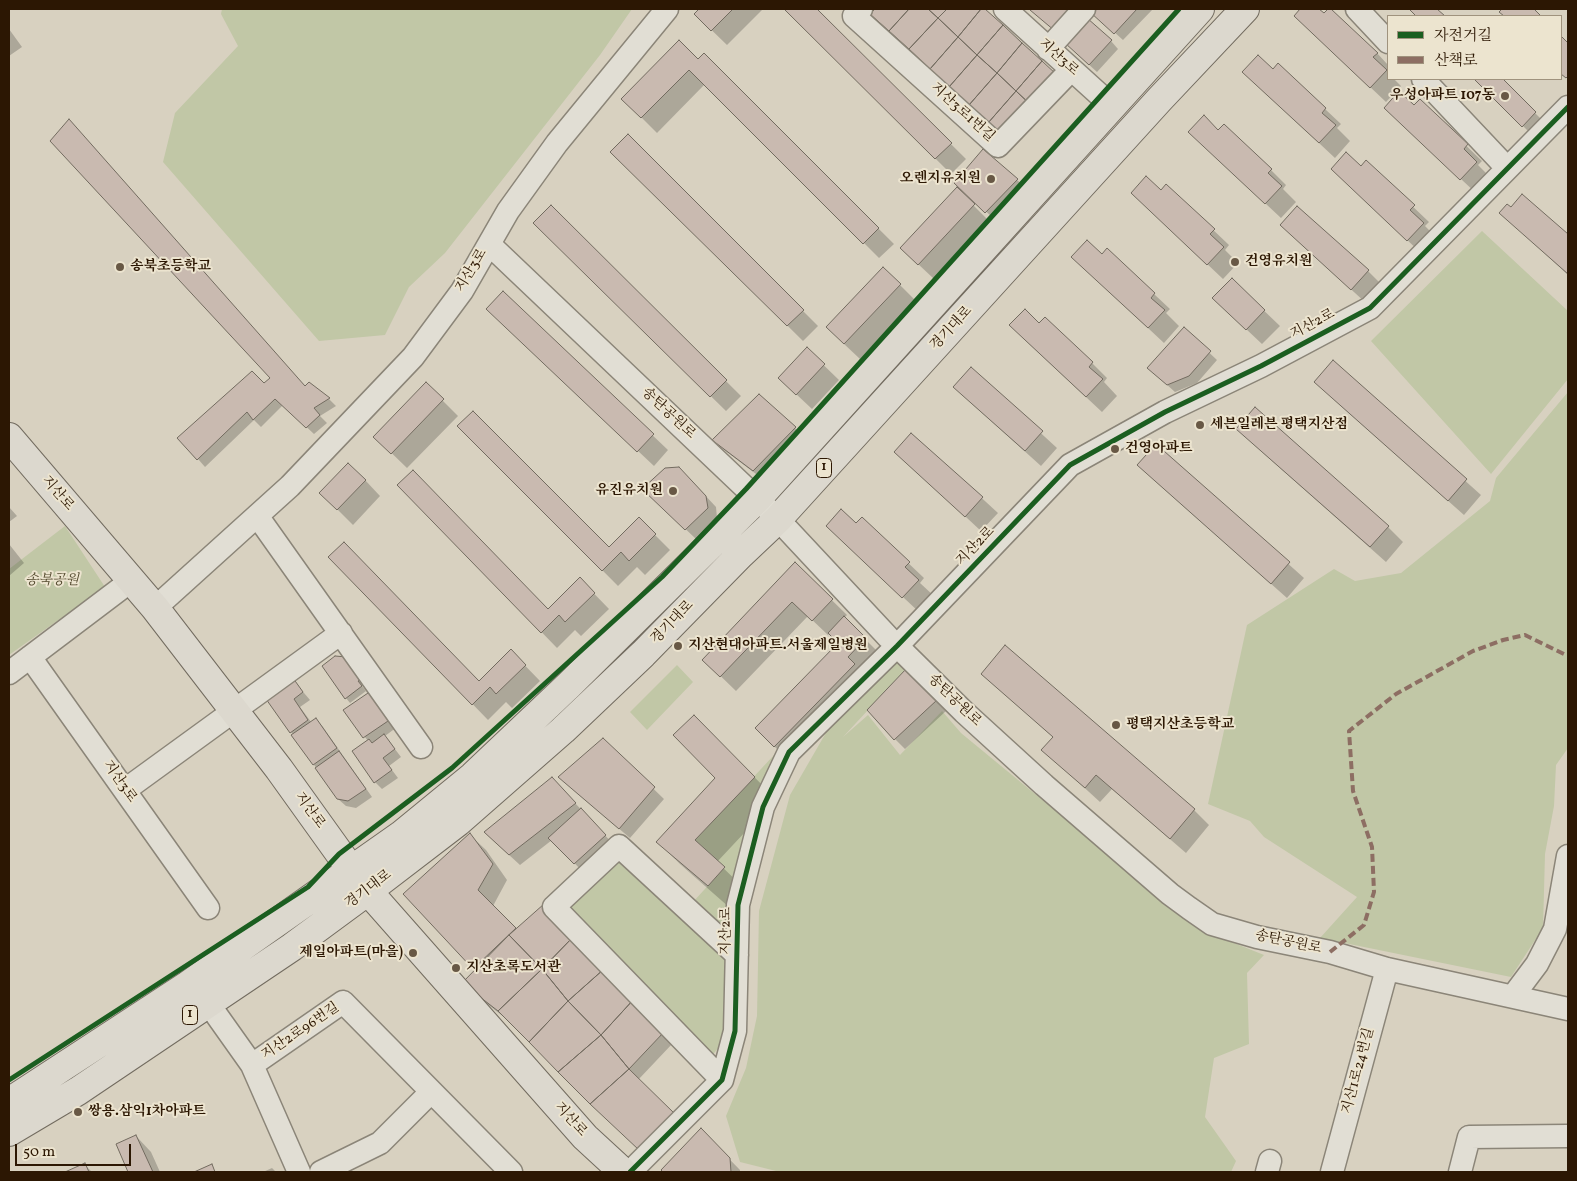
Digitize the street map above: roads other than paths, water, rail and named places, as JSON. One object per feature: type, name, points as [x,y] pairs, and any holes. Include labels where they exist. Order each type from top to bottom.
[{"type":"main road","name":"경기대로","points":[[9,1102],[188,985],[401,835],[473,776],[569,685],[757,499],[1200,9]]},
{"type":"main road","name":"경기대로","points":[[9,1132],[78,1091],[292,947],[458,822],[563,730],[643,654],[778,519],[1166,93],[1245,9]]},
{"type":"main road","name":"지산로","points":[[9,437],[156,608],[279,769],[368,891],[585,1137],[623,1172]]},
{"type":"street","name":"지산3로","points":[[156,608],[290,486],[413,357],[462,291],[508,211],[557,143],[667,9]]},
{"type":"street","name":"지산3로1번길","points":[[861,9],[854,16],[998,146],[1071,70]]},
{"type":"street","name":"지산3로","points":[[1005,9],[1112,106]]},
{"type":"street","points":[[1048,49],[1084,9]]},
{"type":"street","points":[[1357,9],[1387,41]]},
{"type":"street","points":[[1424,80],[1507,168]]},
{"type":"street","name":"지산2로","points":[[722,1080],[735,1031],[738,905],[763,807],[790,752],[897,646],[1070,465],[1165,412],[1261,366],[1370,308],[1568,107]]},
{"type":"street","name":"송탄공원로","points":[[489,244],[778,519],[897,646],[964,712],[1044,785],[1170,894],[1212,924],[1256,937],[1330,952],[1387,969],[1568,1008]]},
{"type":"street","points":[[258,517],[421,747]]},
{"type":"street","points":[[9,672],[132,580]]},
{"type":"street","points":[[125,790],[235,712],[341,633]]},
{"type":"street","name":"지산3로","points":[[30,657],[208,908]]},
{"type":"street","points":[[630,1172],[722,1080],[554,907],[619,846],[737,955]]},
{"type":"street","points":[[1513,996],[1536,964],[1555,929],[1568,856]]},
{"type":"street","name":"지산1로24번길","points":[[1332,1172],[1387,969]]},
{"type":"street","name":"지산2로96번길","points":[[300,1172],[252,1065],[343,1002],[430,1092],[498,1168]]},
{"type":"street","points":[[208,1003],[252,1065]]},
{"type":"street","points":[[321,1172],[380,1143],[430,1092]]},
{"type":"street","points":[[1460,1172],[1469,1137],[1568,1136]]},
{"type":"place","name":"우성아파트 107동","points":[[1505,96]]},
{"type":"place","name":"오렌지유치원","points":[[991,179]]},
{"type":"place","name":"건영유치원","points":[[1235,262]]},
{"type":"place","name":"송북초등학교","points":[[120,267]]},
{"type":"place","name":"세븐일레븐 평택지산점","points":[[1200,425]]},
{"type":"place","name":"건영아파트","points":[[1115,449]]},
{"type":"place","name":"유진유치원","points":[[673,491]]},
{"type":"place","name":"지산현대아파트.서울제일병원","points":[[678,646]]},
{"type":"place","name":"평택지산초등학교","points":[[1116,725]]},
{"type":"place","name":"제일아파트(마을)","points":[[413,953]]},
{"type":"place","name":"지산초록도서관","points":[[456,968]]},
{"type":"place","name":"쌍용.삼익1차아파트","points":[[78,1112]]},
{"type":"park label","name":"송북공원","points":[[52,581]]}]
